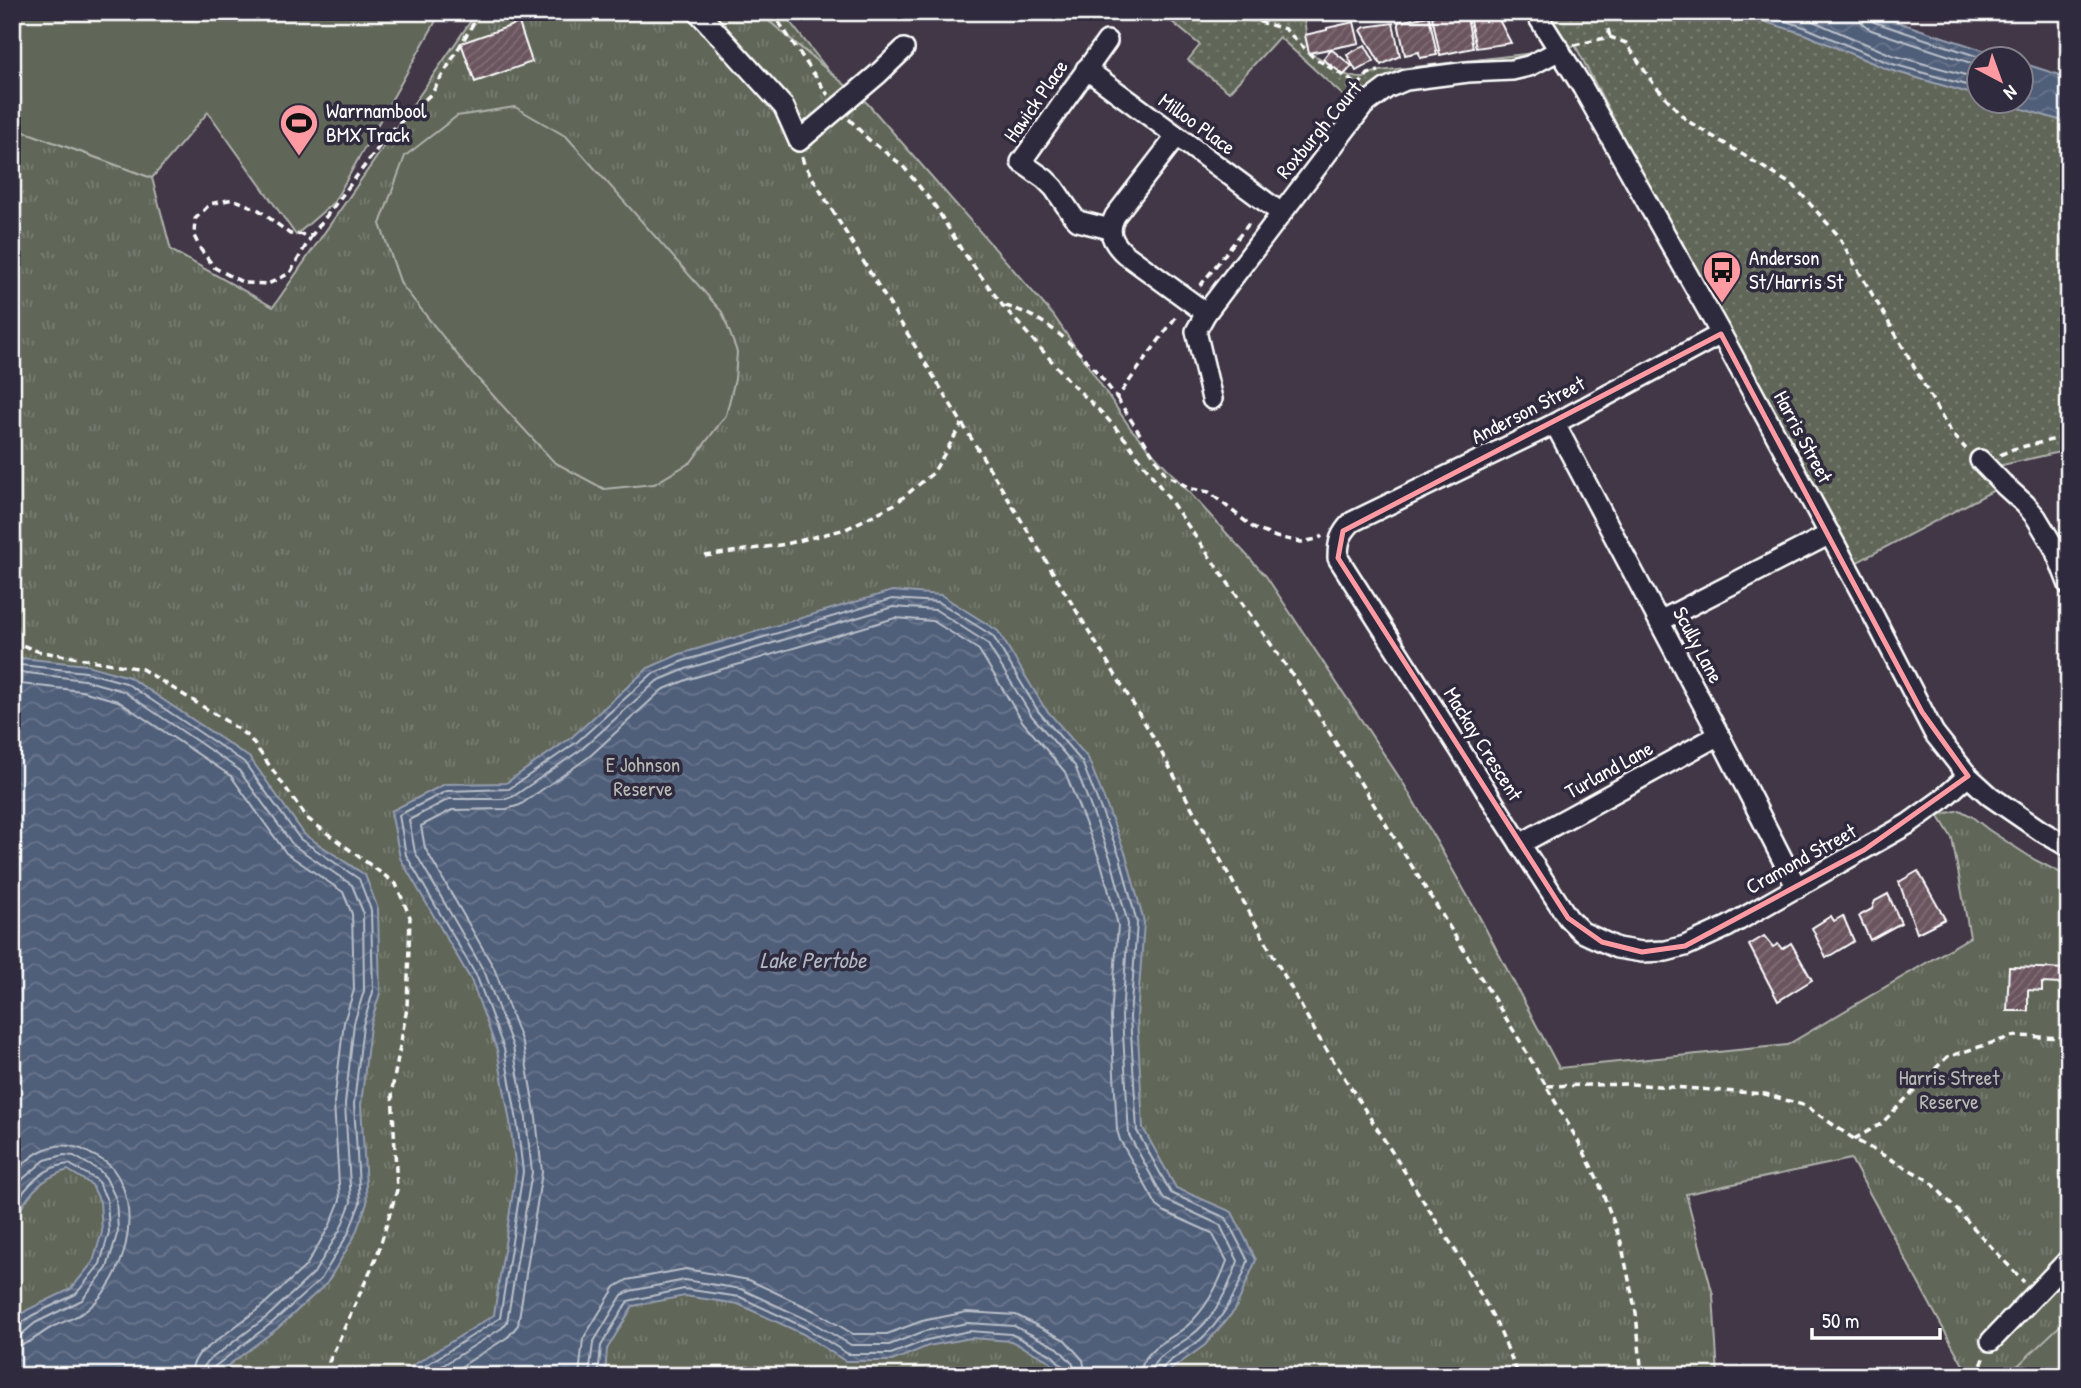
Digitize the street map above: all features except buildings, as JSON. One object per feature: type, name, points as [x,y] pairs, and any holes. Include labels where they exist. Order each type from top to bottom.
[{"type":"street","points":[[698,12],[784,107],[799,141],[904,49]]},
{"type":"street","name":"Harris Street","points":[[1535,12],[1560,50],[1721,334],[1934,733],[1968,776],[1990,796],[2069,847]]},
{"type":"street","name":"Hawick Place","points":[[1107,41],[1021,162],[1054,188],[1078,220],[1110,229]]},
{"type":"street","name":"Roxburgh Court","points":[[1206,313],[1364,105],[1387,88],[1406,80],[1468,72],[1512,70],[1529,66],[1560,50]]},
{"type":"street","name":"Milloo Place","points":[[1086,69],[1281,214]]},
{"type":"street","points":[[1176,137],[1115,216],[1110,229],[1119,248],[1206,313],[1196,331],[1212,399]]},
{"type":"street","name":"Anderson Street","points":[[1347,526],[1555,424],[1721,334]]},
{"type":"street","name":"Scully Lane","points":[[1555,424],[1797,888]]},
{"type":"street","points":[[1980,460],[2025,503],[2035,517],[2054,547],[2069,585]]},
{"type":"street","name":"Mackay Crescent","points":[[1347,526],[1338,542],[1338,558],[1568,918],[1582,932],[1617,948],[1642,952]]},
{"type":"street","points":[[1660,621],[1830,534]]},
{"type":"street","name":"Turland Lane","points":[[1520,845],[1719,734]]},
{"type":"street","name":"Cramond Street","points":[[1642,952],[1666,951],[1685,946],[1727,927],[1908,824],[1968,776]]},
{"type":"street","points":[[1991,1341],[2069,1259]]},
{"type":"path","points":[[312,235],[290,234],[259,210],[233,199],[210,204],[195,219],[194,236],[215,268],[244,283],[268,284],[290,273],[312,235],[391,131],[432,93],[480,12]]},
{"type":"path","points":[[772,12],[812,74]]},
{"type":"path","points":[[1224,12],[1285,29],[1313,57],[1358,85]]},
{"type":"path","points":[[1608,29],[1610,37]]},
{"type":"path","points":[[1560,50],[1593,39],[1610,37],[1626,43],[1653,83],[1686,120],[1794,186],[1837,234],[1951,432],[1963,447],[1980,460],[2069,436]]},
{"type":"path","points":[[877,146],[902,165],[935,206],[961,249],[1003,306],[1126,440],[1275,647],[1325,726],[1582,1148],[1598,1181],[1621,1242],[1636,1313],[1642,1376]]},
{"type":"path","points":[[804,164],[1149,730],[1317,1035],[1462,1261],[1496,1322],[1519,1376]]},
{"type":"path","points":[[1003,306],[1020,310],[1060,335],[1101,376],[1166,475],[1192,489],[1209,492],[1255,529],[1276,537],[1301,542],[1318,539],[1334,529],[1347,526]]},
{"type":"path","points":[[1116,398],[1166,331]]},
{"type":"path","points":[[705,556],[786,544],[846,528],[895,504],[933,473],[962,424]]},
{"type":"path","points":[[12,641],[37,651],[142,670],[216,715],[249,737],[308,819],[396,884],[410,917],[407,1008],[391,1090],[397,1190],[377,1256],[329,1362],[332,1376]]},
{"type":"path","points":[[1854,1139],[1881,1124],[1947,1057],[2014,1037],[2069,1038]]},
{"type":"path","points":[[1547,1087],[1630,1084],[1765,1094],[1806,1106],[1854,1139],[1930,1181],[2035,1295]]},
{"type":"highlighted area","points":[[1721,334],[1922,712],[1968,776],[1864,850],[1685,946],[1642,952],[1602,942],[1568,918],[1338,558],[1343,531]]},
{"type":"green space","points":[[12,12],[441,12],[334,202],[296,235],[208,112],[152,178],[12,127]]},
{"type":"green space","name":"E Johnson Reserve","points":[[477,12],[758,12],[868,104],[1054,316],[1131,429],[1266,576],[1405,786],[1480,918],[1559,1068],[1787,1045],[1970,937],[1952,838],[1938,815],[1960,810],[2035,860],[2069,877],[2069,1376],[1969,1376],[1851,1159],[1686,1194],[1713,1295],[1718,1376],[12,1376],[12,127],[152,178],[171,250],[273,307]]},
{"type":"green space","points":[[758,12],[782,12],[828,70]]},
{"type":"green space","points":[[1160,12],[1303,12],[1309,53],[1348,75],[1364,78],[1380,71],[1559,50],[1535,12],[1733,12],[1802,33],[1887,69],[1966,92],[1966,116],[2036,116],[2036,113],[2069,123],[2069,450],[1998,466],[2004,485],[1848,567],[1575,45],[1529,66],[1376,95],[1358,85],[1349,101],[1279,37],[1229,92],[1188,60],[1200,45]]},
{"type":"green space","points":[[515,107],[567,137],[722,312],[737,352],[735,379],[726,415],[691,462],[654,484],[604,489],[554,462],[468,368],[401,284],[380,224],[405,156],[457,116]]},
{"type":"green space","points":[[2069,1317],[2069,1376],[2007,1376]]},
{"type":"water","points":[[1733,12],[1867,12],[1970,46],[1966,46],[1966,92],[1887,69],[1802,33]]},
{"type":"water","points":[[2036,67],[2069,78],[2069,123],[2036,113]]},
{"type":"water","name":"Lake Pertobe","points":[[892,591],[941,595],[998,631],[1044,707],[1088,758],[1126,855],[1144,922],[1137,1017],[1143,1128],[1176,1188],[1232,1212],[1256,1260],[1235,1310],[1205,1345],[1162,1376],[1062,1376],[1048,1360],[1011,1341],[971,1338],[928,1346],[892,1361],[845,1361],[803,1334],[738,1304],[685,1296],[633,1306],[607,1349],[605,1376],[396,1376],[494,1315],[516,1172],[497,1050],[471,980],[400,858],[391,811],[445,784],[506,783],[572,737],[648,668],[680,654]]},
{"type":"water","points":[[12,654],[21,658],[87,665],[129,677],[250,758],[305,835],[365,875],[378,909],[380,993],[370,1026],[361,1105],[367,1203],[354,1237],[327,1283],[278,1328],[214,1376],[12,1376],[12,1322],[27,1310],[71,1289],[93,1262],[102,1232],[100,1202],[92,1185],[68,1170],[48,1178],[41,1184],[22,1207],[12,1225]]},
{"type":"place","name":"Warrnambool BMX Track","points":[[299,157]]},
{"type":"place","name":"Anderson St/Harris St","points":[[1722,304]]},
{"type":"park label","name":"Harris Street Reserve","points":[[1949,1090]]}]
